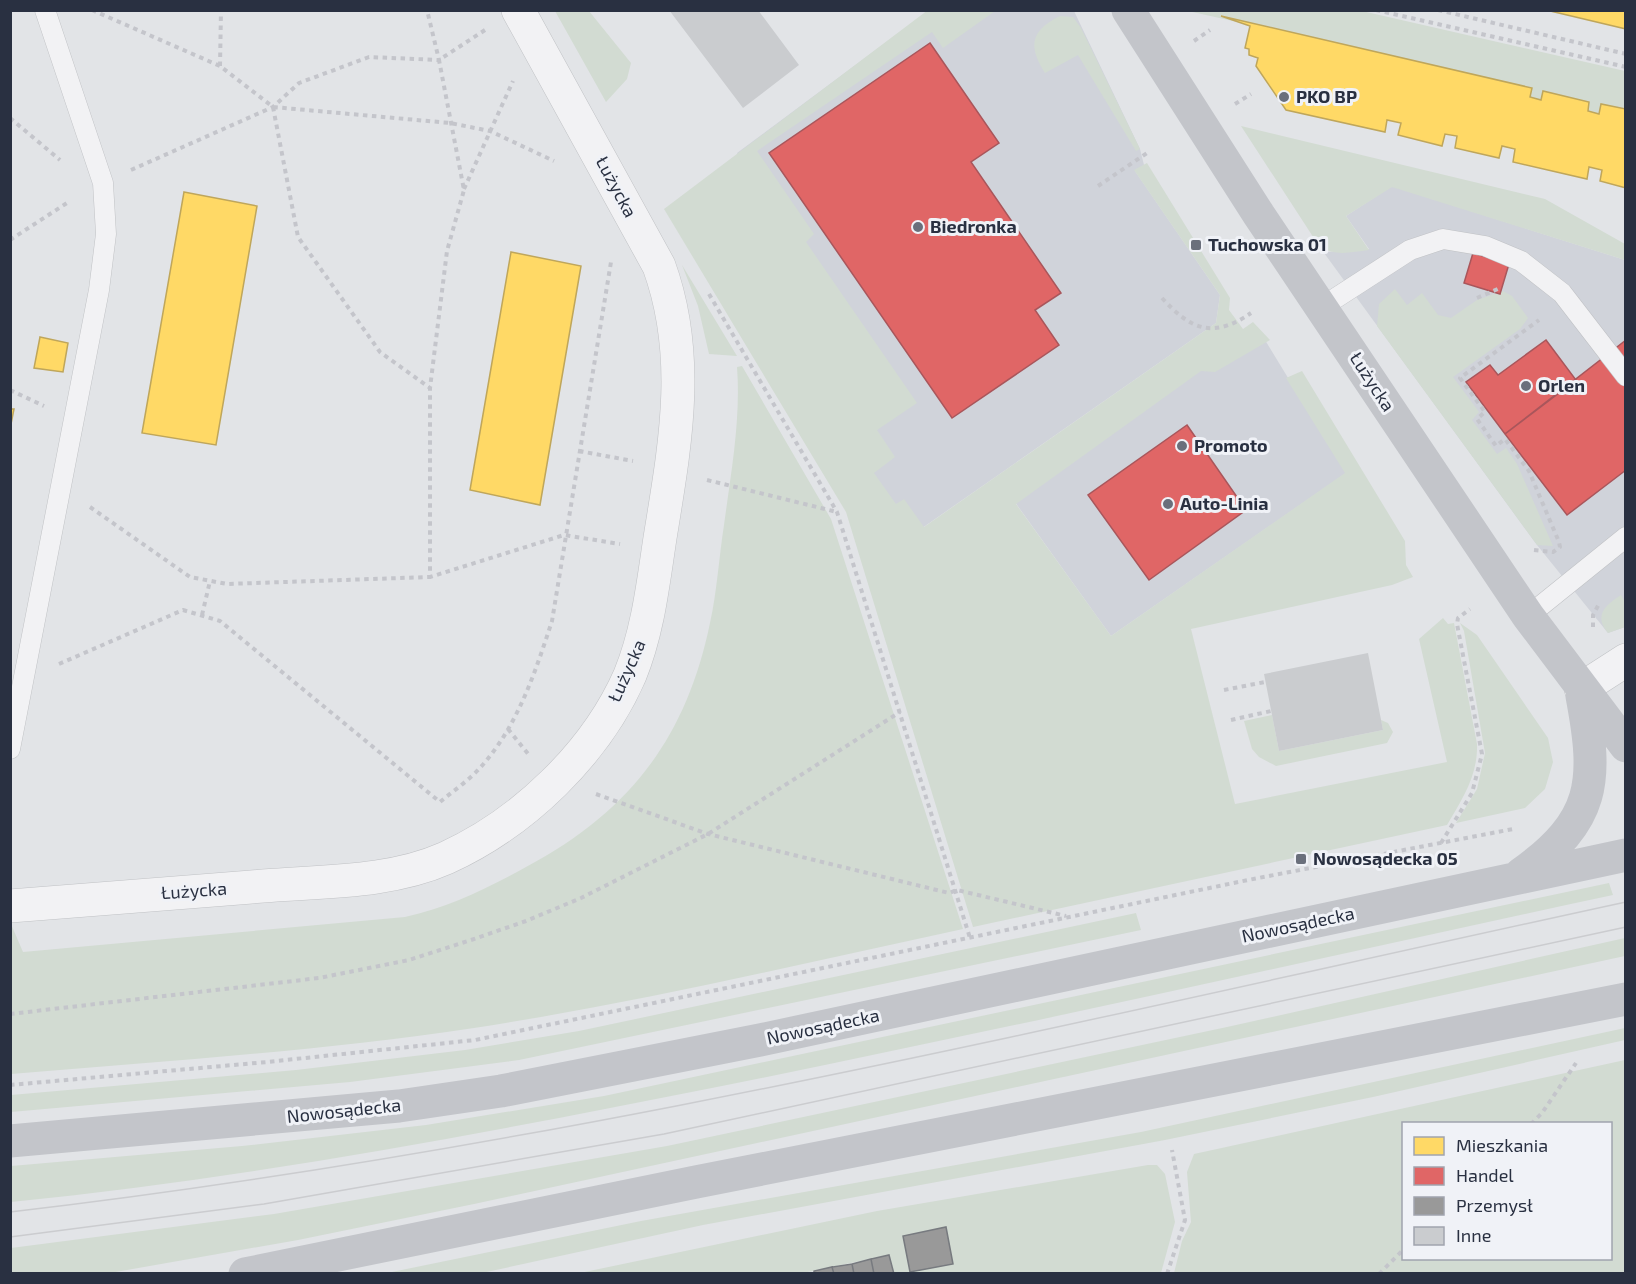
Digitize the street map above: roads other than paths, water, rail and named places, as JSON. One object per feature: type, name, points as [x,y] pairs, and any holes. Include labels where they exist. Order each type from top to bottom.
[{"type":"main road","name":"Łużycka","points":[[1128,10],[1259,216],[1528,616],[1626,746]]},
{"type":"main road","points":[[1515,879],[1546,856],[1568,833],[1580,814],[1586,798],[1592,772],[1591,743],[1581,689]]},
{"type":"main road","name":"Nowosądecka","points":[[10,1141],[375,1108],[501,1091],[783,1035],[1626,855]]},
{"type":"main road","points":[[245,1274],[696,1182],[1626,999]]},
{"type":"street","name":"Łużycka","points":[[10,906],[377,877],[444,858],[496,830],[550,785],[602,725],[629,675],[647,625],[671,469],[680,381],[678,340],[671,299],[659,266],[506,17]]},
{"type":"street","points":[[1581,689],[1626,660]]},
{"type":"lane","points":[[10,749],[99,290],[106,234],[103,183],[45,10]]},
{"type":"lane","points":[[1322,307],[1410,249],[1443,239],[1485,246],[1521,261],[1562,293],[1626,376]]},
{"type":"lane","points":[[1528,616],[1626,537]]},
{"type":"tram line","points":[[10,1212],[214,1185],[417,1153],[619,1117],[1023,1034],[1626,902]]},
{"type":"tram line","points":[[10,1237],[264,1204],[664,1134],[1626,927]]},
{"type":"place","name":"PKO BP","points":[[1284,97]]},
{"type":"place","name":"Biedronka","points":[[918,227]]},
{"type":"place","name":"Tuchowska 01","points":[[1196,245]]},
{"type":"place","name":"Orlen","points":[[1526,386]]},
{"type":"place","name":"Promoto","points":[[1182,446]]},
{"type":"place","name":"Auto-Linia","points":[[1168,504]]},
{"type":"place","name":"Nowosądecka 05","points":[[1301,859]]}]
